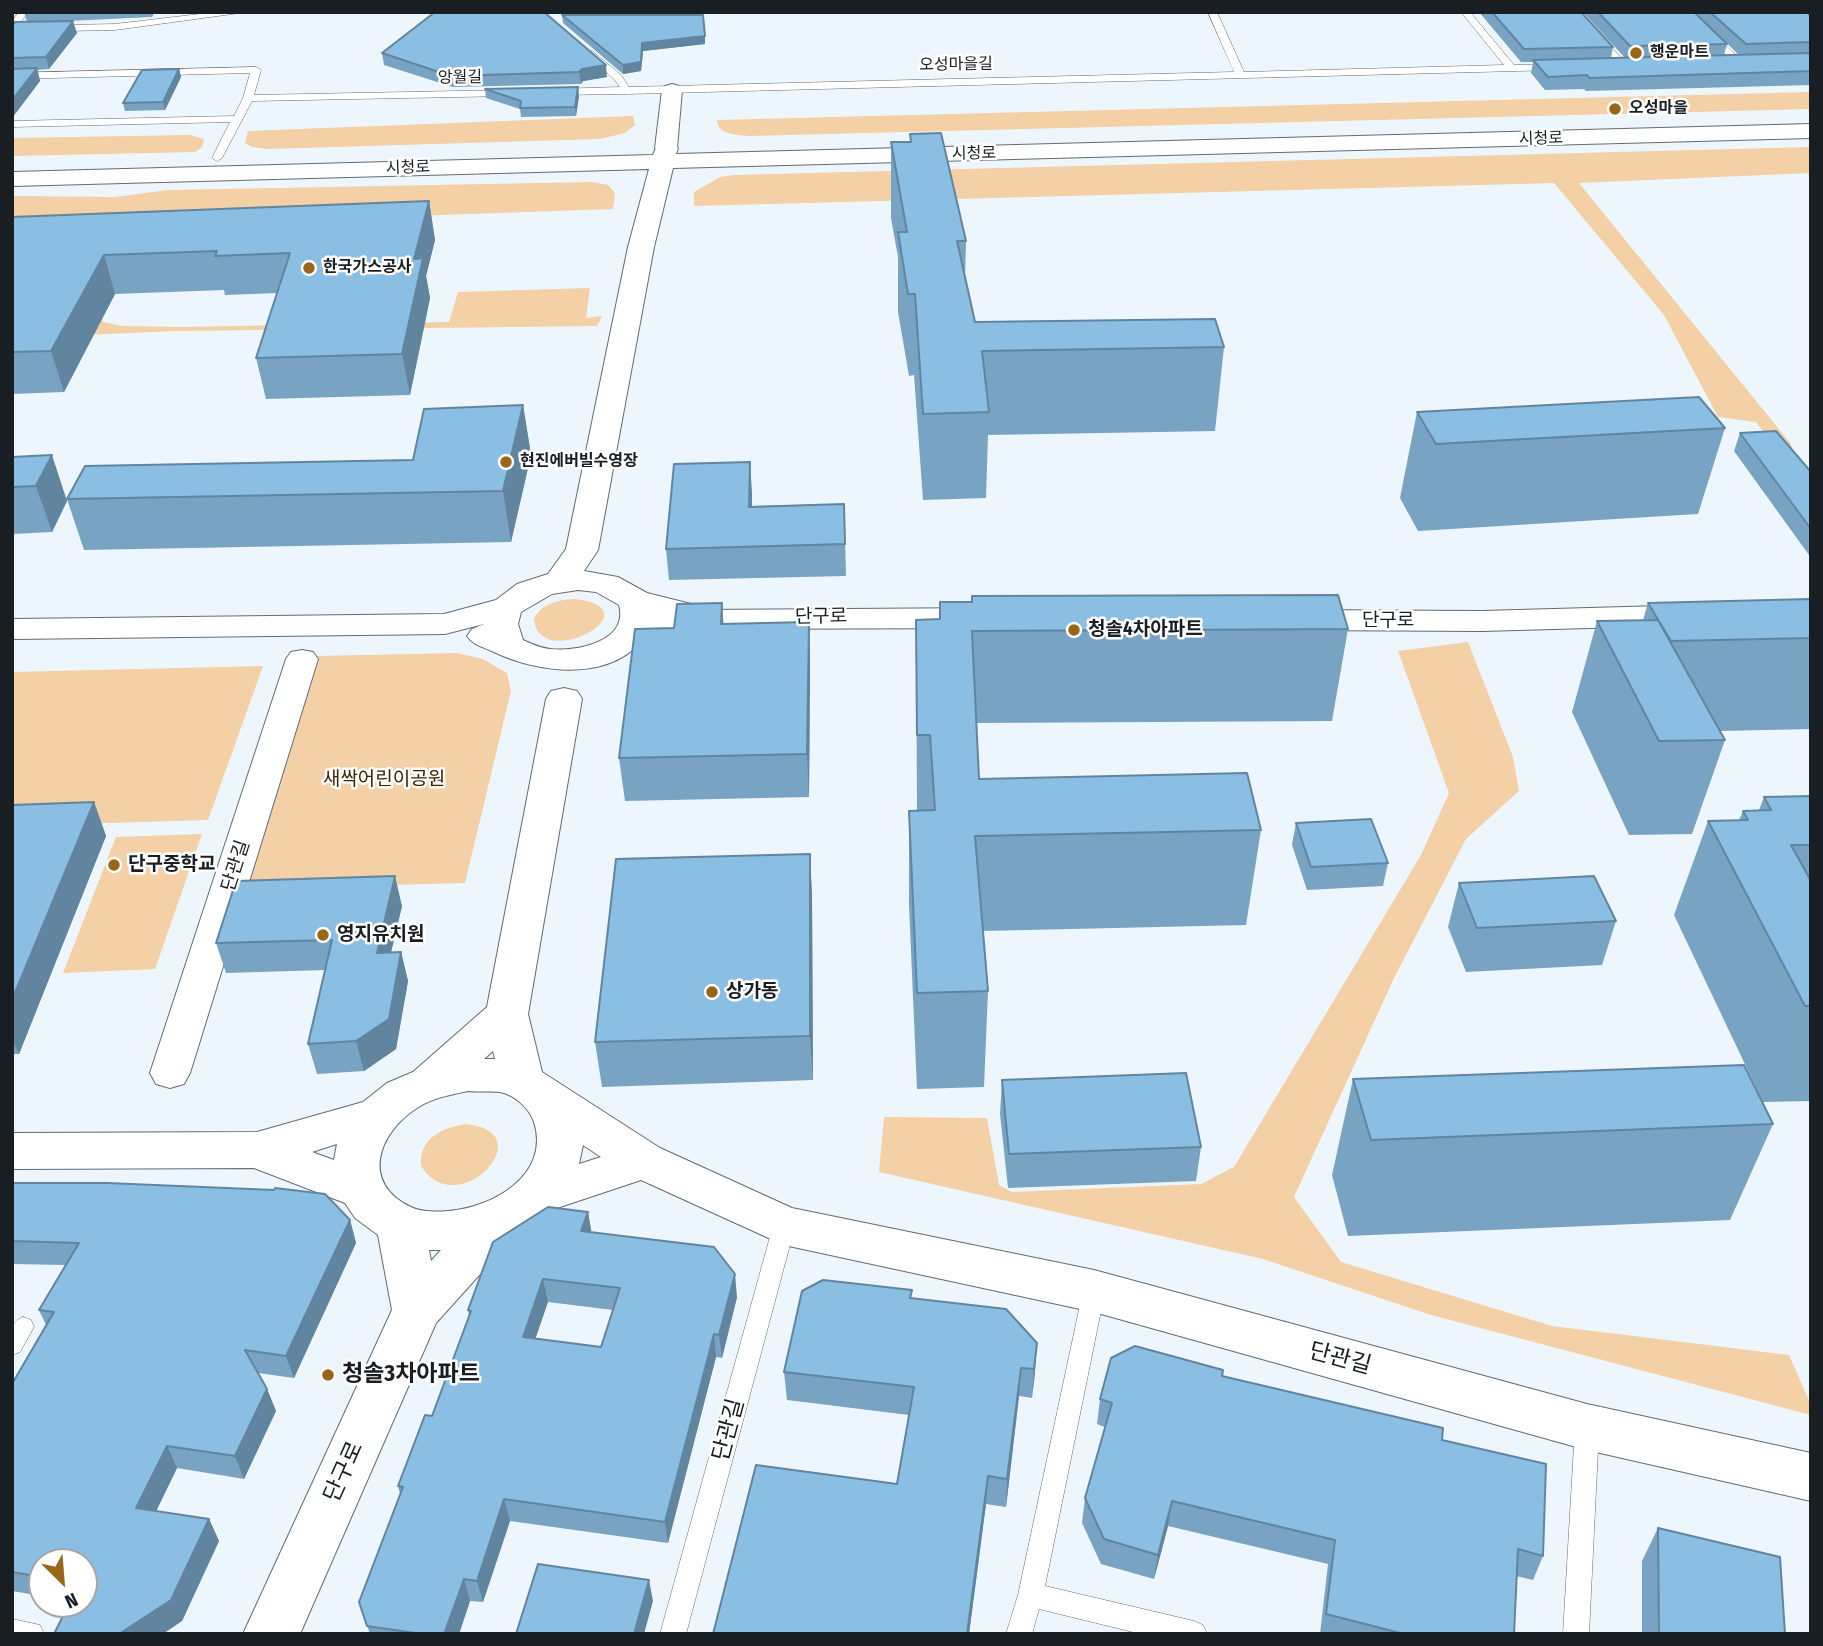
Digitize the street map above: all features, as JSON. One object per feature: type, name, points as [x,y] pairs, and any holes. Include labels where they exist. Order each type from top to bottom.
[{"type":"street","points":[[559,582],[582,550],[641,247],[664,155],[672,90]]},
{"type":"street","name":"시청로","points":[[12,179],[664,155],[1811,119]]},
{"type":"street","name":"시청로","points":[[12,163],[217,158],[664,155],[1811,131]]},
{"type":"street","points":[[582,550],[602,583]]},
{"type":"street","points":[[508,644],[500,632],[500,620],[507,607],[520,596],[538,587],[559,582],[602,583],[620,589],[635,612],[626,639],[609,650],[564,699],[507,1014],[533,1090],[559,1120],[561,1146],[552,1173],[516,1208]]},
{"type":"street","points":[[12,629],[445,624],[507,607]]},
{"type":"street","name":"단구로","points":[[635,612],[713,619],[1021,618]]},
{"type":"street","name":"단구로","points":[[1259,620],[1482,621],[1729,615]]},
{"type":"street","points":[[445,624],[508,644],[522,653],[541,659],[587,657],[609,650]]},
{"type":"street","name":"단관길","points":[[170,1073],[302,659]]},
{"type":"street","points":[[541,659],[564,699]]},
{"type":"street","points":[[430,1082],[507,1014]]},
{"type":"street","points":[[533,1090],[494,1074],[462,1074],[430,1082],[401,1096],[377,1115],[362,1139],[355,1164],[360,1189],[376,1210],[400,1225],[432,1231],[466,1229],[644,1161]]},
{"type":"street","name":"단관길","points":[[533,1090],[644,1161],[784,1226],[1094,1292],[1587,1426],[1811,1477]]},
{"type":"street","points":[[12,1151],[257,1150],[377,1115]]},
{"type":"street","points":[[257,1150],[360,1189]]},
{"type":"street","name":"단구로","points":[[271,1634],[417,1310],[516,1208]]},
{"type":"street","points":[[400,1225],[417,1310]]},
{"type":"lane","points":[[12,28],[24,12]]},
{"type":"lane","points":[[12,28],[115,27],[243,12]]},
{"type":"lane","points":[[1212,12],[1240,74]]},
{"type":"lane","points":[[1465,12],[1511,68]]},
{"type":"lane","points":[[1574,12],[1623,65]]},
{"type":"lane","points":[[1684,12],[1739,63]]},
{"type":"lane","points":[[582,46],[618,77],[627,91]]},
{"type":"lane","points":[[1726,63],[1751,62]]},
{"type":"lane","points":[[1611,65],[1636,65]]},
{"type":"lane","name":"오성마을길","points":[[672,90],[1561,67]]},
{"type":"lane","points":[[12,76],[256,71],[248,98],[217,158]]},
{"type":"lane","points":[[545,93],[672,90]]},
{"type":"lane","name":"앙월길","points":[[248,98],[518,93]]},
{"type":"lane","points":[[12,124],[237,119]]},
{"type":"lane","name":"단관길","points":[[673,1634],[784,1226]]},
{"type":"lane","points":[[1019,1634],[1031,1595],[1094,1292]]},
{"type":"lane","points":[[12,1327],[23,1327],[12,1345]]},
{"type":"lane","points":[[1576,1634],[1587,1426]]},
{"type":"lane","points":[[1031,1595],[1194,1634]]},
{"type":"lane","points":[[12,1631],[31,1634]]},
{"type":"green space","points":[[1811,92],[1811,109],[748,136],[724,132],[717,120]]},
{"type":"green space","points":[[633,116],[635,125],[625,133],[600,139],[268,149],[252,147],[245,143],[248,131]]},
{"type":"green space","points":[[190,135],[204,139],[202,147],[195,152],[12,156],[12,138]]},
{"type":"green space","points":[[1811,147],[1811,173],[1579,183],[1791,444],[1800,485],[1756,422],[1718,417],[1664,315],[1554,183],[694,206],[694,192],[720,177],[734,175]]},
{"type":"green space","points":[[593,182],[608,185],[615,193],[613,209],[12,230],[12,196],[115,197],[168,190]]},
{"type":"green space","points":[[590,288],[586,318],[602,316],[597,326],[176,331],[12,338],[12,321],[102,318],[103,322],[122,326],[181,327],[449,322],[458,292]]},
{"type":"green space","points":[[575,599],[597,605],[604,614],[600,624],[588,633],[571,639],[554,640],[541,634],[534,619],[541,609],[557,602]]},
{"type":"green space","points":[[1468,642],[1513,757],[1519,791],[1466,839],[1394,978],[1294,1197],[1341,1262],[1552,1326],[1789,1355],[1811,1405],[1811,1415],[1431,1315],[1263,1259],[879,1172],[884,1117],[987,1118],[999,1185],[1012,1192],[1201,1184],[1234,1167],[1421,855],[1449,793],[1398,651]]},
{"type":"green space","name":"새싹어린이공원","points":[[457,653],[483,659],[507,673],[511,691],[465,883],[243,889],[316,656]]},
{"type":"green space","points":[[263,666],[208,820],[12,826],[12,672]]},
{"type":"green space","points":[[202,834],[155,969],[63,973],[116,837]]},
{"type":"green space","points":[[466,1124],[488,1130],[497,1142],[496,1156],[487,1170],[472,1180],[454,1185],[437,1181],[421,1166],[424,1148],[428,1141],[441,1132]]},
{"type":"building","points":[[435,12],[544,12],[606,65],[582,69],[579,72],[451,76],[382,53]]},
{"type":"building","points":[[1492,12],[1581,12],[1613,47],[1524,49]]},
{"type":"building","points":[[1598,12],[1694,12],[1727,44],[1630,46]]},
{"type":"building","points":[[1710,12],[1806,12],[1811,16],[1811,42],[1746,44]]},
{"type":"building","points":[[562,15],[703,15],[705,36],[642,43],[641,62],[623,65]]},
{"type":"building","points":[[73,21],[46,57],[12,58],[12,25],[15,22]]},
{"type":"building","points":[[1811,53],[1811,71],[1589,78],[1587,75],[1548,77],[1533,60]]},
{"type":"building","points":[[37,68],[12,100],[12,69]]},
{"type":"building","points":[[179,69],[163,102],[123,103],[142,70]]},
{"type":"building","points":[[578,87],[575,107],[520,108],[521,101],[485,89]]},
{"type":"building","points":[[941,133],[966,241],[957,241],[975,322],[1215,319],[1224,347],[982,351],[989,412],[923,414],[915,294],[908,294],[898,232],[907,232],[891,142],[911,142],[910,134]]},
{"type":"building","points":[[429,201],[414,259],[423,258],[402,354],[256,358],[290,253],[215,256],[217,251],[104,255],[51,351],[12,352],[12,217]]},
{"type":"building","points":[[1699,397],[1725,428],[1436,444],[1417,412]]},
{"type":"building","points":[[523,405],[503,491],[67,499],[85,466],[413,460],[424,409]]},
{"type":"building","points":[[1776,431],[1811,472],[1811,529],[1740,433]]},
{"type":"building","points":[[52,455],[36,486],[12,487],[12,457]]},
{"type":"building","points":[[750,462],[749,507],[844,504],[845,544],[666,549],[674,464]]},
{"type":"building","points":[[1338,595],[1348,629],[972,631],[979,779],[1247,773],[1261,830],[975,836],[988,991],[917,993],[909,811],[935,810],[930,735],[917,735],[916,620],[940,619],[940,602],[972,602],[972,596]]},
{"type":"building","points":[[1811,599],[1811,638],[1671,641],[1648,603]]},
{"type":"building","points":[[722,603],[721,624],[809,622],[807,754],[619,758],[635,629],[674,628],[677,604]]},
{"type":"building","points":[[1658,620],[1725,740],[1659,741],[1597,621]]},
{"type":"building","points":[[1811,796],[1811,845],[1791,845],[1811,881],[1811,1006],[1805,1006],[1708,821],[1748,820],[1743,811],[1771,810],[1764,797]]},
{"type":"building","points":[[94,802],[12,1000],[12,805]]},
{"type":"building","points":[[1371,819],[1388,863],[1311,867],[1296,823]]},
{"type":"building","name":"상가동","points":[[810,854],[810,1036],[595,1042],[616,859]]},
{"type":"building","points":[[395,876],[377,953],[401,952],[389,1019],[356,1041],[308,1044],[332,940],[216,943],[236,881]]},
{"type":"building","points":[[1594,876],[1616,921],[1477,928],[1459,883]]},
{"type":"building","points":[[1744,1065],[1773,1124],[1371,1140],[1353,1079]]},
{"type":"building","points":[[1186,1073],[1201,1147],[1009,1154],[1002,1080]]},
{"type":"building","points":[[12,1183],[275,1188],[325,1194],[350,1220],[286,1356],[245,1350],[267,1389],[235,1456],[167,1446],[136,1508],[209,1519],[171,1600],[119,1634],[54,1634],[62,1618],[98,1618],[98,1548],[28,1548],[28,1575],[12,1572],[12,1384],[54,1312],[39,1310],[79,1243],[12,1241]]},
{"type":"building","points":[[548,1207],[588,1212],[581,1231],[714,1247],[735,1274],[719,1335],[714,1334],[665,1522],[504,1499],[477,1581],[464,1579],[444,1634],[422,1634],[367,1626],[359,1602],[403,1487],[398,1486],[425,1415],[432,1416],[493,1242]],"holes":[[[543,1279],[620,1288],[601,1347],[523,1337]]]},
{"type":"building","points":[[823,1280],[912,1290],[910,1298],[1006,1309],[1037,1343],[1034,1369],[1021,1368],[1007,1479],[988,1476],[967,1634],[713,1634],[756,1465],[897,1484],[914,1387],[784,1372],[802,1291]]},
{"type":"building","points":[[1135,1346],[1223,1370],[1222,1376],[1443,1428],[1442,1440],[1546,1464],[1543,1556],[1518,1549],[1514,1634],[1404,1634],[1326,1614],[1335,1540],[1172,1501],[1158,1555],[1104,1539],[1085,1498],[1112,1403],[1100,1399],[1111,1358]]},
{"type":"building","points":[[1658,1528],[1780,1557],[1785,1634],[1659,1634]]},
{"type":"building","points":[[538,1564],[649,1580],[634,1634],[516,1634]]},
{"type":"place","name":"행운마트","points":[[1636,53]]},
{"type":"place","name":"오성마을","points":[[1615,109]]},
{"type":"place","name":"한국가스공사","points":[[309,268]]},
{"type":"place","name":"현진에버빌수영장","points":[[506,462]]},
{"type":"place","name":"청솔4차아파트","points":[[1074,630]]},
{"type":"place","name":"단구중학교","points":[[114,865]]},
{"type":"place","name":"영지유치원","points":[[323,935]]},
{"type":"place","name":"상가동","points":[[712,992]]},
{"type":"place","name":"청솔3차아파트","points":[[328,1375]]}]
